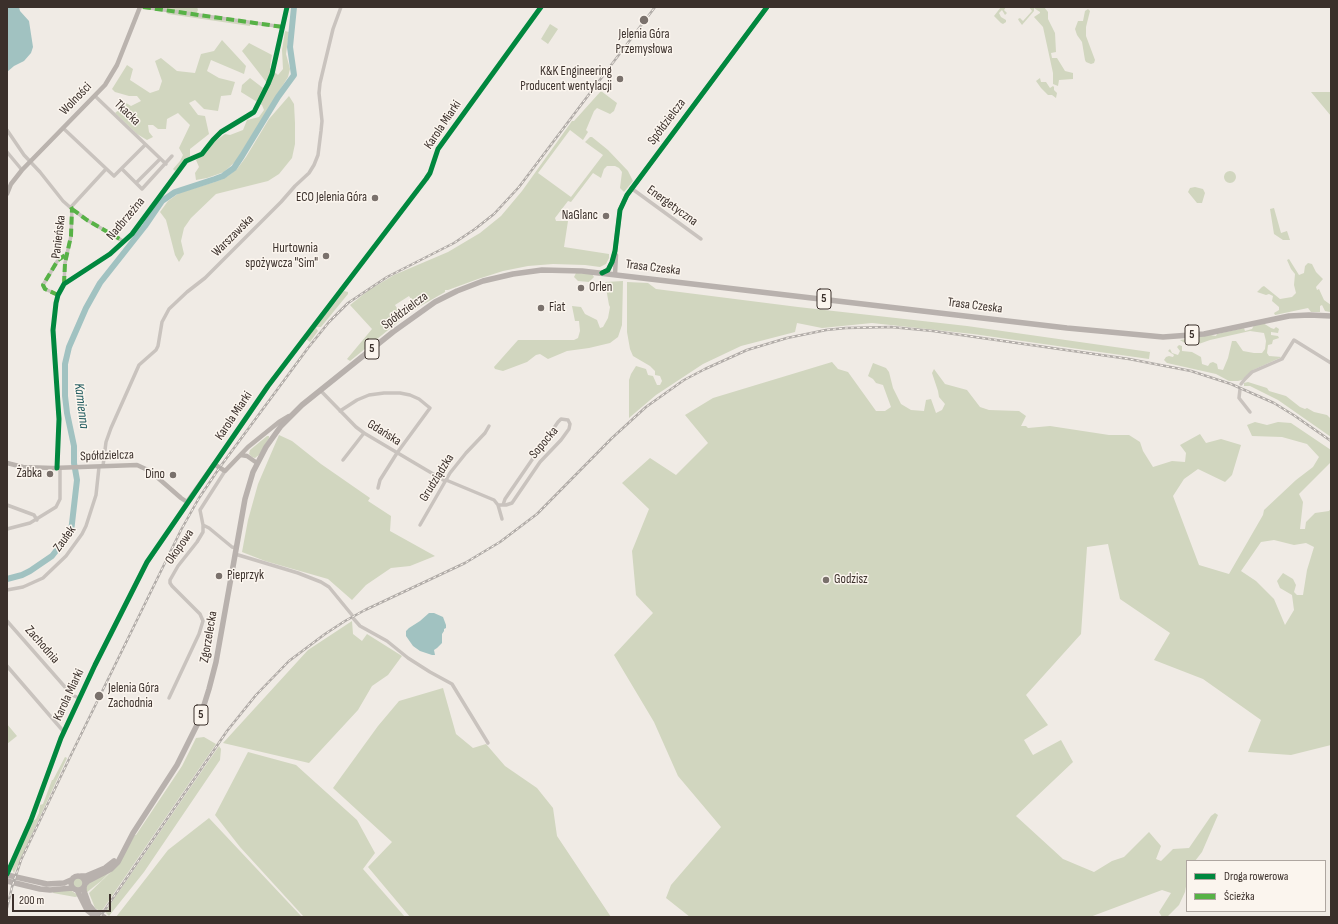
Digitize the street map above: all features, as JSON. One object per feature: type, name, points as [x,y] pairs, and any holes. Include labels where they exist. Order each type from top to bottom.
[{"type":"main road","name":"Spółdzielcza","points":[[291,416],[320,390],[417,314],[439,300],[466,287],[495,277],[535,271],[564,270],[615,274]]},
{"type":"main road","name":"Trasa Czeska","points":[[615,274],[1060,327],[1153,336],[1204,334],[1289,316],[1331,316]]},
{"type":"main road","name":"Zgorzelecka","points":[[85,885],[88,881],[111,869],[118,862],[121,854],[176,766],[201,716],[210,689],[216,662],[245,499],[250,481],[257,463],[266,447],[291,416]]},
{"type":"main road","name":"Zgorzelecka","points":[[81,876],[86,876],[110,865],[121,854]]},
{"type":"main road","name":"5","points":[[7,875],[47,884],[64,883],[71,880],[75,876],[81,876]]},
{"type":"main road","points":[[81,876],[85,880],[84,891],[89,905],[104,917]]},
{"type":"main road","points":[[71,880],[70,883],[87,910],[96,917]]},
{"type":"main road","name":"5","points":[[7,881],[50,890],[81,890],[85,885]]},
{"type":"street","name":"Wolności","points":[[7,194],[11,184],[30,161],[95,96],[104,85],[117,65],[140,7]]},
{"type":"street","points":[[143,7],[282,27]]},
{"type":"street","name":"Nadbrzeżna","points":[[37,520],[52,511],[59,503],[60,499],[58,419],[53,330],[54,314],[58,295],[64,284],[110,254],[134,231],[186,161],[202,154],[221,132],[254,112],[272,74],[287,7]]},
{"type":"street","name":"Warszawska","points":[[99,467],[111,428],[139,365],[158,346],[162,322],[169,310],[187,292],[205,278],[281,202],[309,173],[314,165],[318,155],[322,121],[319,93],[320,83],[333,29],[341,7]]},
{"type":"street","name":"Karola Miarki","points":[[7,875],[32,820],[54,754],[79,698],[142,571],[187,502],[268,386],[430,173],[438,148],[541,7]]},
{"type":"street","name":"Spółdzielcza","points":[[602,273],[608,270],[612,262],[615,251],[620,210],[624,200],[767,7]]},
{"type":"street","name":"Tkacka","points":[[95,96],[166,164]]},
{"type":"street","points":[[63,128],[114,176],[145,145]]},
{"type":"street","name":"Panieńska","points":[[7,130],[30,161],[63,201],[71,208],[71,236],[67,254],[64,284]]},
{"type":"street","points":[[7,152],[22,170]]},
{"type":"street","points":[[122,169],[142,188],[172,156]]},
{"type":"street","points":[[136,183],[160,158]]},
{"type":"street","points":[[106,169],[71,208],[87,220],[122,241]]},
{"type":"street","name":"Energetyczna","points":[[632,188],[701,239]]},
{"type":"street","name":"Spółdzielcza","points":[[615,251],[615,274]]},
{"type":"street","points":[[58,295],[45,289],[43,285],[56,263],[62,256],[67,254]]},
{"type":"street","name":"Spółdzielcza","points":[[612,262],[612,271],[615,274]]},
{"type":"street","points":[[1241,384],[1252,372],[1282,359],[1294,340],[1331,363]]},
{"type":"street","points":[[1240,389],[1239,398],[1250,412]]},
{"type":"street","name":"Gdańska","points":[[320,390],[356,427],[364,433],[446,480],[488,497],[494,500],[498,505]]},
{"type":"street","points":[[340,411],[357,400],[384,392],[410,395],[419,399],[430,408],[406,439],[380,480],[378,488]]},
{"type":"street","points":[[203,525],[200,510],[225,470],[279,422],[291,416]]},
{"type":"street","name":"Sopocka","points":[[561,419],[568,420],[570,427],[561,440],[540,462],[512,502],[503,505],[505,499],[558,422],[561,419]]},
{"type":"street","name":"Grudziądzka","points":[[420,525],[456,465],[485,433],[489,426]]},
{"type":"street","points":[[343,460],[364,433]]},
{"type":"street","points":[[241,455],[247,456],[257,463]]},
{"type":"street","points":[[7,458],[14,465]]},
{"type":"street","name":"Spółdzielcza","points":[[7,463],[14,465],[60,468],[132,464],[144,467],[187,502]]},
{"type":"street","points":[[214,464],[225,470]]},
{"type":"street","name":"Zaułek","points":[[7,590],[23,587],[43,578],[66,556],[86,526],[96,495],[99,467]]},
{"type":"street","points":[[7,505],[34,515],[37,520],[22,526],[7,529]]},
{"type":"street","points":[[502,519],[498,505],[503,505]]},
{"type":"street","name":"Okopowa","points":[[169,698],[199,634],[203,621],[200,614],[172,586],[170,580],[178,566],[203,532],[203,525],[209,528],[236,551],[303,574],[329,587],[360,626],[387,641],[408,658],[452,684],[488,743]]},
{"type":"street","name":"Zachodnia","points":[[7,621],[72,695],[79,698]]},
{"type":"street","points":[[7,666],[64,732]]},
{"type":"street","points":[[7,875],[10,880],[15,883]]},
{"type":"green space","points":[[161,7],[197,7],[198,10],[195,16],[250,24],[250,26],[168,14]]},
{"type":"green space","points":[[1001,7],[1006,7],[1004,10],[1007,13],[1005,15],[1002,10],[999,13],[1001,17],[1006,20],[1003,24],[994,16]]},
{"type":"green space","points":[[1029,7],[1044,7],[1048,12],[1048,19],[1055,33],[1056,52],[1051,53],[1052,58],[1057,58],[1065,71],[1073,73],[1073,79],[1059,80],[1058,86],[1053,84],[1053,73],[1043,27],[1034,17],[1040,12],[1034,8],[1034,11],[1022,25],[1018,19],[1020,18],[1023,21],[1032,11]]},
{"type":"green space","points":[[1088,9],[1090,11],[1086,27],[1086,36],[1095,60],[1094,63],[1091,64],[1085,60],[1082,42],[1075,29],[1078,21],[1083,21],[1085,11]]},
{"type":"green space","points":[[550,24],[558,29],[548,44],[541,39]]},
{"type":"green space","points":[[285,31],[289,32],[286,54],[290,69],[288,77],[236,161],[224,172],[196,180],[195,173],[199,167],[196,160],[207,152],[214,142],[225,134],[230,135],[243,130],[247,120],[259,117],[264,110],[262,105],[241,92],[242,85],[250,78],[263,88],[267,83],[242,51],[249,43],[272,55],[270,68],[278,75],[283,69],[282,50]]},
{"type":"green space","points":[[222,40],[246,66],[244,74],[211,60],[207,71],[219,78],[235,82],[231,95],[221,96],[218,111],[204,109],[195,100],[189,103],[198,115],[205,116],[209,134],[190,149],[190,156],[175,171],[173,169],[183,155],[179,148],[190,125],[178,113],[167,119],[166,129],[158,129],[153,125],[148,125],[149,132],[153,137],[147,140],[137,134],[115,113],[120,109],[118,104],[123,101],[131,106],[141,101],[137,96],[129,96],[115,92],[112,89],[127,65],[133,69],[130,80],[150,93],[159,90],[162,81],[155,61],[161,58],[177,71],[195,73],[201,54],[214,51]]},
{"type":"green space","points":[[1040,78],[1041,82],[1046,82],[1050,88],[1053,86],[1054,87],[1054,90],[1057,93],[1056,98],[1052,95],[1048,95],[1041,88],[1036,81]]},
{"type":"green space","points":[[601,91],[617,103],[614,111],[610,114],[597,108],[594,111],[586,130],[588,132],[583,140],[570,130],[538,173],[571,197],[603,155],[585,142],[590,137],[608,150],[628,171],[633,181],[624,192],[620,188],[622,172],[619,168],[615,166],[607,166],[604,169],[601,178],[593,173],[571,202],[568,201],[555,218],[556,221],[568,221],[564,247],[609,254],[606,264],[600,267],[553,264],[528,266],[503,271],[445,290],[445,292],[417,308],[409,296],[395,305],[403,318],[350,361],[347,359],[372,329],[350,305],[369,290],[394,275],[448,252],[480,233],[501,216],[522,191],[572,121],[574,121]]},
{"type":"green space","points":[[1311,92],[1331,92],[1331,116]]},
{"type":"green space","points":[[289,96],[294,104],[295,123],[295,144],[292,158],[279,174],[268,181],[216,194],[191,218],[184,228],[181,241],[184,254],[179,262],[175,255],[166,220],[160,212],[168,201],[179,193],[218,181],[237,169],[269,119]]},
{"type":"green space","points":[[1228,171],[1232,171],[1236,177],[1232,183],[1228,183],[1224,179],[1224,175]]},
{"type":"green space","points":[[1195,187],[1203,189],[1205,193],[1202,203],[1197,203],[1188,192],[1190,188]]},
{"type":"green space","points":[[1274,208],[1281,233],[1287,231],[1290,240],[1283,240],[1274,234],[1270,209]]},
{"type":"green space","points":[[1289,259],[1299,275],[1304,273],[1305,266],[1308,263],[1312,264],[1316,272],[1323,279],[1316,287],[1317,290],[1319,289],[1324,300],[1331,305],[1330,312],[1325,311],[1322,305],[1320,306],[1320,312],[1311,312],[1308,308],[1275,315],[1274,313],[1279,310],[1279,307],[1272,301],[1273,296],[1257,292],[1264,286],[1280,299],[1292,297],[1296,293],[1294,285],[1295,274],[1287,260]]},
{"type":"green space","points":[[576,273],[592,274],[594,277],[589,282],[578,281],[574,277]]},
{"type":"green space","points":[[623,281],[622,325],[618,337],[610,343],[567,351],[548,359],[540,354],[536,355],[527,362],[503,371],[495,369],[494,367],[518,340],[574,340],[578,338],[580,331],[579,321],[575,321],[572,306],[581,307],[585,314],[597,320],[600,328],[603,327],[608,318],[610,307],[605,282]]},
{"type":"green space","points":[[627,282],[648,283],[656,289],[967,326],[1150,352],[1149,359],[973,334],[872,323],[822,328],[797,323],[795,332],[741,346],[703,364],[656,395],[629,418],[629,380],[636,366],[646,369],[648,375],[653,376],[657,385],[660,385],[662,381],[660,376],[655,375],[655,371],[650,366],[633,356],[630,349],[627,332]]},
{"type":"green space","points":[[344,291],[348,292],[348,294],[321,327],[316,328],[318,331],[310,342],[306,339]]},
{"type":"green space","points":[[1263,323],[1271,328],[1274,329],[1276,327],[1279,329],[1278,333],[1271,332],[1271,335],[1278,336],[1279,338],[1273,340],[1272,344],[1268,345],[1267,353],[1269,356],[1282,357],[1253,370],[1242,380],[1229,381],[1216,374],[1167,363],[1164,360],[1169,356],[1173,357],[1174,355],[1168,351],[1170,349],[1172,353],[1178,355],[1180,351],[1177,347],[1179,345],[1182,346],[1182,351],[1192,352],[1201,357],[1202,364],[1208,366],[1213,362],[1217,364],[1218,369],[1223,370],[1228,358],[1232,341],[1236,341],[1243,351],[1262,353],[1265,349],[1266,341],[1264,333],[1250,331],[1210,340],[1196,345],[1191,345],[1180,340],[1210,335],[1216,336],[1217,334],[1244,328],[1245,331],[1252,329],[1254,325]]},
{"type":"green space","points":[[832,362],[838,369],[848,372],[876,411],[885,411],[891,407],[883,385],[876,383],[868,376],[873,363],[886,368],[889,372],[893,388],[901,404],[911,410],[924,411],[926,400],[931,399],[936,413],[942,410],[945,404],[939,397],[932,373],[934,369],[945,384],[967,390],[980,407],[989,410],[1019,411],[1026,416],[1021,426],[1026,426],[1028,428],[1050,426],[1109,435],[1129,435],[1140,442],[1143,451],[1153,467],[1172,461],[1185,462],[1186,453],[1180,445],[1200,434],[1206,443],[1221,439],[1241,445],[1232,475],[1225,482],[1198,469],[1184,479],[1173,496],[1199,565],[1229,574],[1263,515],[1264,510],[1296,480],[1313,467],[1319,457],[1307,444],[1282,437],[1252,436],[1247,425],[1255,422],[1267,425],[1278,422],[1291,423],[1331,450],[1331,462],[1299,494],[1303,502],[1300,529],[1305,529],[1306,522],[1315,513],[1329,511],[1331,508],[1331,745],[1291,755],[1248,752],[1261,720],[1203,679],[1154,660],[1170,633],[1120,599],[1108,544],[1087,547],[1081,634],[1026,695],[1048,725],[1024,740],[1033,755],[1061,740],[1073,762],[1016,816],[1063,859],[1094,872],[1112,861],[1124,857],[1149,832],[1161,846],[1156,859],[1161,861],[1173,849],[1189,848],[1211,816],[1215,813],[1218,815],[1202,852],[1196,860],[1186,860],[1185,892],[1179,905],[1167,917],[1162,917],[1159,912],[1171,893],[1162,890],[1090,917],[690,917],[666,898],[671,885],[721,827],[678,776],[654,722],[614,655],[653,613],[636,595],[632,551],[649,509],[622,483],[650,458],[676,475],[708,443],[685,415],[713,398]],"holes":[[[1274,540],[1294,545],[1306,543],[1314,547],[1307,570],[1303,595],[1297,595],[1294,592],[1296,585],[1293,579],[1283,573],[1277,581],[1280,588],[1292,595],[1294,610],[1285,625],[1274,599],[1256,581],[1241,571],[1261,542]]]},
{"type":"green space","points":[[1248,382],[1286,396],[1300,407],[1327,415],[1331,419],[1331,437],[1278,400],[1250,386],[1244,386],[1244,383]]},
{"type":"green space","points":[[279,435],[292,441],[321,464],[370,498],[368,501],[391,516],[390,531],[435,556],[410,566],[391,568],[366,585],[352,600],[328,579],[265,561],[242,552],[248,520],[258,484]]},
{"type":"green space","points":[[269,436],[269,438],[259,455],[255,458],[252,457],[249,454],[250,450]]},
{"type":"green space","points":[[352,621],[353,634],[362,641],[367,634],[402,656],[388,675],[372,686],[358,710],[309,763],[223,743],[308,650]]},
{"type":"green space","points":[[443,688],[456,734],[473,748],[486,744],[505,766],[537,788],[553,808],[557,836],[611,917],[410,917],[368,867],[392,842],[333,788],[378,726],[399,701]]},
{"type":"green space","points":[[7,724],[17,736],[7,744]]},
{"type":"green space","points":[[204,737],[216,744],[101,912],[95,908],[89,893],[115,868],[135,835],[182,766],[196,738]]},
{"type":"green space","points":[[219,746],[221,749],[220,760],[144,872],[109,916],[105,912]]},
{"type":"green space","points":[[248,752],[296,765],[357,820],[375,853],[363,869],[405,917],[304,917],[240,847],[215,815]]},
{"type":"green space","points":[[65,757],[67,758],[14,873],[12,869],[16,859],[33,821],[39,813],[40,805],[43,804],[52,780]]},
{"type":"green space","points":[[209,818],[302,917],[116,917],[168,850]]},
{"type":"green space","points":[[112,870],[86,893],[85,890],[88,883]]},
{"type":"green space","points":[[78,878],[83,883],[78,888],[73,883]]},
{"type":"green space","points":[[69,889],[79,896],[75,897],[53,893],[54,891]]},
{"type":"water","points":[[7,7],[19,7],[20,11],[29,21],[33,47],[31,53],[24,61],[14,66],[7,72]]},
{"type":"water","points":[[429,613],[434,613],[443,617],[446,625],[446,628],[442,634],[442,643],[434,650],[435,655],[420,651],[413,646],[406,636],[406,631],[409,628]]},
{"type":"waterway","name":"Kamienna","points":[[7,579],[30,571],[52,556],[71,532],[77,480],[74,463],[74,446],[65,396],[65,364],[69,347],[86,308],[100,283],[145,226],[162,201],[175,192],[223,176],[234,168],[278,97],[294,75],[290,47],[294,7]]},
{"type":"railway","points":[[7,908],[21,860],[71,755],[181,530],[199,498],[220,467],[308,348],[329,322],[348,303],[387,277],[454,243],[494,214],[519,187],[655,7]]},
{"type":"railway","points":[[100,917],[227,731],[256,695],[289,661],[345,621],[365,610],[465,563],[500,542],[537,514],[612,438],[646,407],[684,380],[747,350],[787,338],[826,330],[891,327],[933,331],[1129,359],[1191,371],[1231,384],[1274,403],[1331,441]]},
{"type":"marked path","points":[[143,7],[283,27]]},
{"type":"marked path","points":[[64,284],[65,263],[71,236],[71,207]]},
{"type":"marked path","points":[[72,209],[87,220],[123,241]]},
{"type":"marked path","points":[[58,295],[45,289],[43,285],[58,260],[67,254]]},
{"type":"cycle path","points":[[57,468],[59,419],[53,330],[58,295],[64,284],[110,254],[132,234],[186,161],[202,154],[221,132],[254,112],[272,74],[287,7]]},
{"type":"cycle path","points":[[7,874],[31,820],[61,738],[95,665],[147,562],[268,386],[426,179],[430,173],[438,149],[541,7]]},
{"type":"cycle path","points":[[602,273],[608,270],[612,262],[615,251],[620,210],[627,195],[767,7]]},
{"type":"place","name":"Jelenia Góra Przemysłowa","points":[[644,20]]},
{"type":"place","name":"K&K Engineering Producent wentylacji","points":[[620,79]]},
{"type":"place","name":"ECO Jelenia Góra","points":[[375,198]]},
{"type":"place","name":"NaGlanc","points":[[606,216]]},
{"type":"place","name":"Hurtownia spożywcza \"Sim\"","points":[[326,256]]},
{"type":"place","name":"Orlen","points":[[581,288]]},
{"type":"place","name":"Fiat","points":[[541,308]]},
{"type":"place","name":"Żabka","points":[[50,474]]},
{"type":"place","name":"Dino","points":[[173,475]]},
{"type":"place","name":"Pieprzyk","points":[[219,576]]},
{"type":"place","name":"Godzisz","points":[[826,580]]},
{"type":"place","name":"Jelenia Góra Zachodnia","points":[[99,696]]}]
